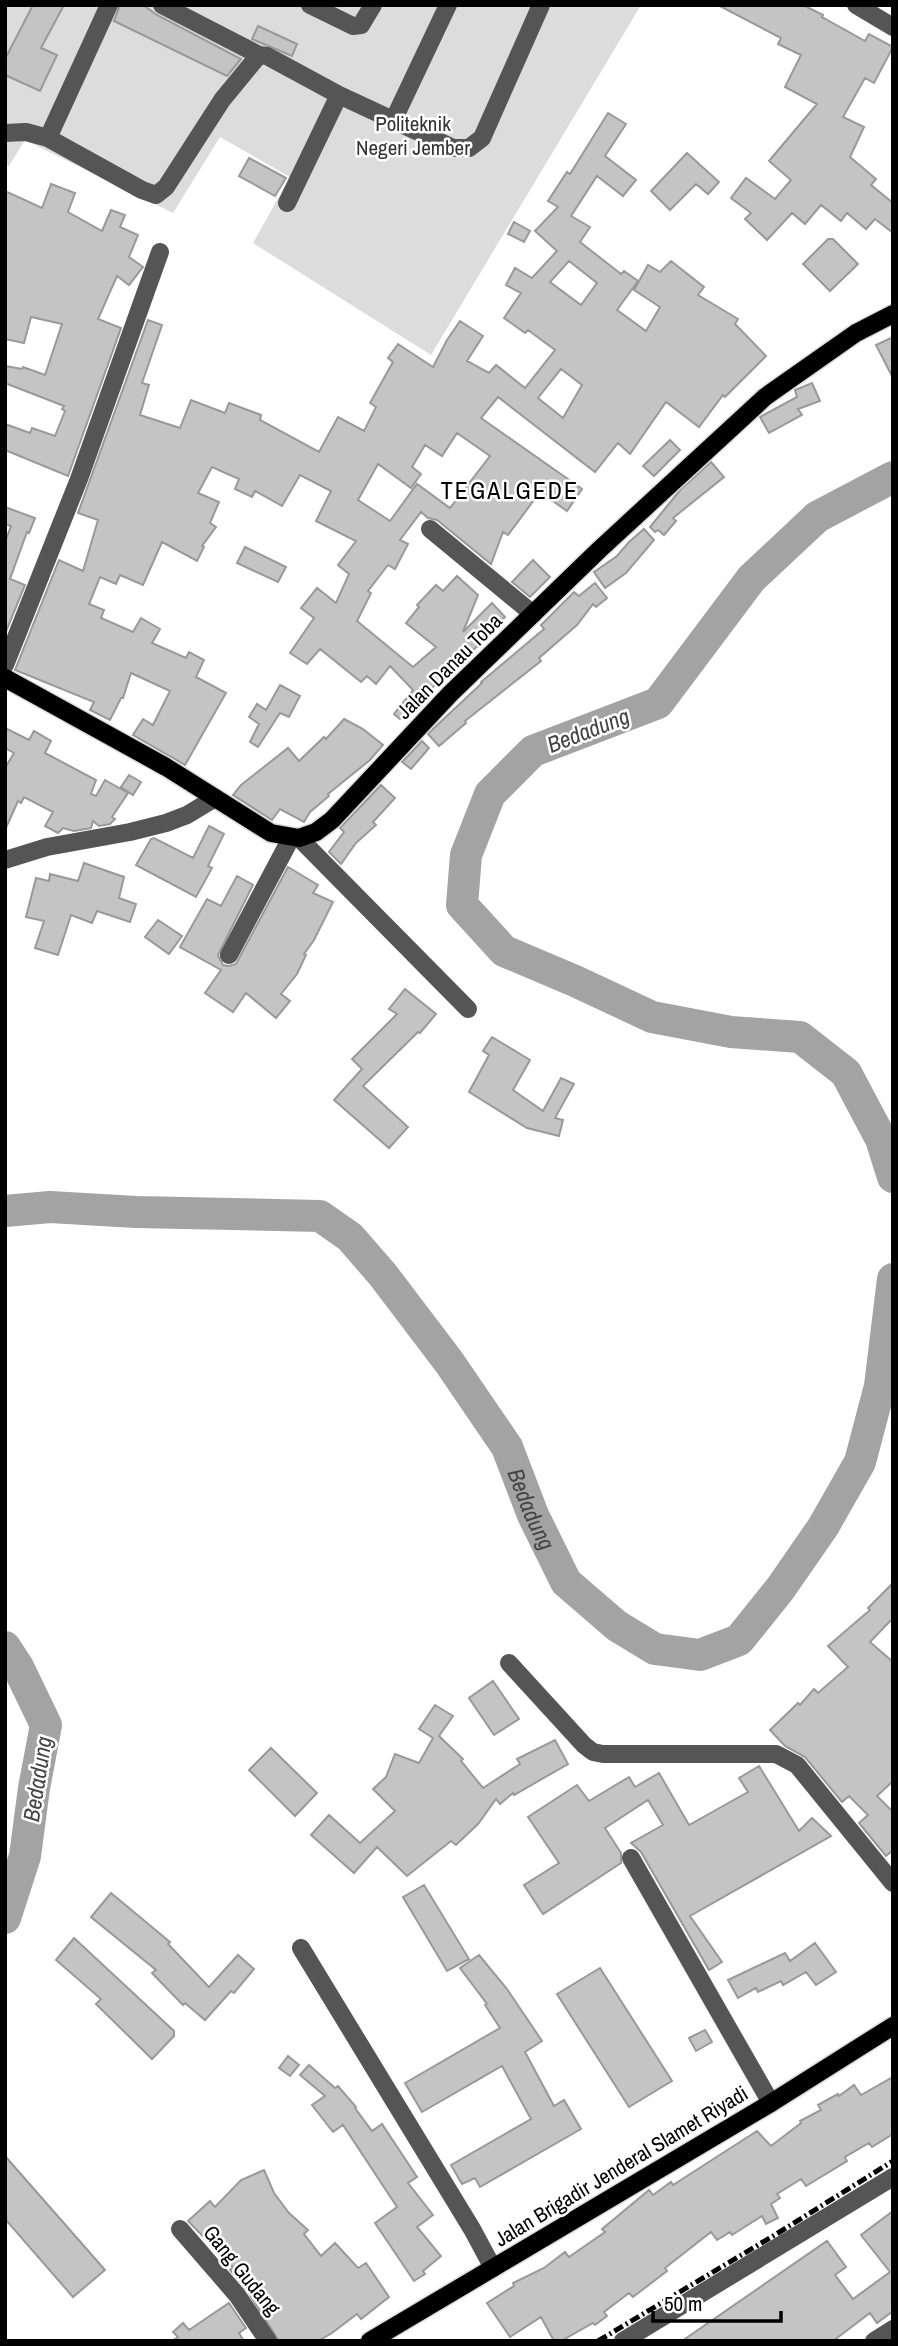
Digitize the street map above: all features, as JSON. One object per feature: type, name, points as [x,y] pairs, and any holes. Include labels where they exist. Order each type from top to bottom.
[{"type":"main road","name":"Jalan Danau Toba","points":[[295,838],[316,832],[332,820],[450,694],[609,541],[765,397],[856,333],[893,314]]},
{"type":"main road","points":[[5,678],[166,767],[261,828],[280,836],[295,838]]},
{"type":"main road","name":"Jalan Brigadir Jenderal Slamet Riyadi","points":[[370,2341],[771,2103],[893,2026]]},
{"type":"street","points":[[48,138],[109,5]]},
{"type":"street","points":[[162,5],[259,55],[267,56],[339,95],[453,148],[469,148],[482,138],[541,5]]},
{"type":"street","points":[[310,5],[353,26],[360,25],[366,19],[373,5]]},
{"type":"street","points":[[393,121],[448,5]]},
{"type":"street","points":[[856,5],[893,27]]},
{"type":"street","points":[[5,133],[26,132],[48,138],[142,190],[156,195],[166,187],[222,100],[259,55]]},
{"type":"street","points":[[287,203],[339,95]]},
{"type":"street","points":[[5,665],[79,479],[160,252]]},
{"type":"street","points":[[430,529],[533,614]]},
{"type":"street","points":[[5,860],[47,847],[166,823],[187,816],[215,798]]},
{"type":"street","points":[[229,955],[295,838],[468,1009]]},
{"type":"street","points":[[509,1663],[593,1752],[776,1754],[789,1759],[797,1765],[893,1883]]},
{"type":"street","points":[[631,1858],[771,2103]]},
{"type":"street","points":[[301,1948],[465,2217],[493,2268]]},
{"type":"street","points":[[623,2341],[893,2177]]},
{"type":"street","name":"Gang Gudang","points":[[180,2229],[237,2295],[268,2341]]},
{"type":"street","points":[[874,2341],[893,2329]]},
{"type":"green space","name":"Politeknik Negeri Jember","points":[[5,5],[641,5],[431,355],[253,243],[290,177],[220,137],[173,213],[25,140],[9,166],[5,164]]},
{"type":"building","points":[[33,5],[64,5],[41,48],[57,55],[40,91],[5,75],[5,59]]},
{"type":"building","points":[[120,5],[143,5],[241,59],[227,76],[114,21]]},
{"type":"building","points":[[718,5],[803,5],[865,41],[869,34],[893,47],[874,83],[865,78],[843,117],[864,127],[850,157],[876,179],[871,185],[893,203],[893,233],[875,219],[866,229],[847,213],[841,221],[821,205],[805,224],[792,213],[767,240],[745,219],[751,213],[731,198],[746,178],[775,199],[791,180],[769,161],[817,104],[785,87],[801,55],[778,44],[781,38]]},
{"type":"building","points":[[258,26],[297,44],[292,56],[252,39]]},
{"type":"building","points":[[608,113],[626,124],[605,156],[636,180],[623,196],[597,176],[571,216],[590,227],[580,242],[621,274],[624,271],[638,281],[617,310],[646,331],[660,307],[634,290],[648,265],[660,272],[671,261],[704,287],[698,295],[738,319],[735,324],[766,356],[725,397],[723,395],[699,427],[666,402],[630,454],[618,443],[595,472],[498,397],[481,418],[582,489],[567,511],[540,492],[508,535],[503,532],[491,564],[437,520],[428,518],[421,512],[400,540],[408,544],[395,569],[388,565],[368,591],[371,593],[357,621],[413,667],[436,647],[406,623],[419,607],[417,605],[436,585],[443,591],[457,576],[478,595],[463,632],[492,603],[505,617],[490,632],[492,634],[400,719],[394,714],[413,690],[390,666],[376,684],[367,676],[361,682],[320,649],[307,664],[290,653],[314,618],[301,608],[317,588],[336,603],[349,574],[338,565],[356,541],[316,521],[331,491],[300,475],[282,506],[255,491],[252,497],[235,489],[239,479],[212,467],[198,493],[219,502],[210,523],[216,527],[202,546],[204,547],[197,561],[162,542],[143,585],[120,575],[116,584],[100,577],[89,604],[104,610],[101,618],[133,632],[141,618],[160,629],[152,643],[186,658],[189,652],[204,660],[196,677],[226,693],[185,765],[133,735],[143,719],[153,725],[170,691],[131,673],[123,698],[110,720],[90,710],[94,702],[15,670],[59,560],[83,571],[98,520],[78,513],[148,320],[162,325],[142,383],[149,385],[140,415],[180,428],[191,400],[225,413],[229,403],[261,415],[260,420],[319,452],[338,417],[364,431],[376,407],[370,403],[393,362],[388,358],[398,344],[433,367],[460,321],[483,336],[467,361],[489,373],[496,365],[525,388],[555,350],[528,330],[525,333],[504,318],[521,293],[506,285],[515,268],[532,278],[557,251],[535,231],[558,207],[548,201],[567,172],[570,174]],"holes":[[[569,261],[597,283],[581,305],[550,282]],[[561,369],[582,385],[563,418],[538,398]],[[457,433],[490,456],[450,508],[417,484],[390,521],[358,500],[378,464],[411,488],[421,474],[412,467],[425,445],[442,456]]]},
{"type":"building","points":[[687,153],[719,182],[708,194],[696,184],[670,210],[651,191]]},
{"type":"building","points":[[249,158],[286,178],[275,196],[239,176]]},
{"type":"building","points":[[51,184],[75,193],[68,212],[102,231],[111,210],[125,215],[120,227],[138,235],[129,257],[143,267],[129,285],[117,276],[98,319],[121,328],[68,476],[5,450],[5,424],[30,433],[32,428],[55,436],[65,411],[62,409],[64,406],[5,383],[5,366],[23,367],[45,375],[62,324],[31,317],[24,343],[5,339],[5,191],[42,208]]},
{"type":"building","points":[[514,222],[530,231],[524,242],[508,234]]},
{"type":"building","points":[[828,239],[833,239],[858,264],[830,291],[803,264]]},
{"type":"building","points":[[893,337],[893,378],[876,345]]},
{"type":"building","points":[[812,383],[820,401],[798,409],[802,415],[769,433],[760,417],[797,397],[795,390]]},
{"type":"building","points":[[670,440],[680,450],[654,476],[643,466]]},
{"type":"building","points":[[711,462],[724,477],[673,518],[676,521],[664,535],[658,530],[655,532],[650,527],[681,489]]},
{"type":"building","points":[[5,507],[35,518],[10,579],[25,585],[5,634],[5,542],[11,526],[5,524]]},
{"type":"building","points":[[644,529],[654,540],[626,573],[605,588],[594,572],[617,556]]},
{"type":"building","points":[[245,547],[286,567],[278,582],[237,563]]},
{"type":"building","points":[[533,560],[550,577],[530,597],[512,582]]},
{"type":"building","points":[[595,583],[607,598],[596,607],[593,604],[577,625],[539,658],[541,661],[465,721],[466,723],[439,746],[428,734],[481,682],[544,629],[541,625],[574,592],[579,596]]},
{"type":"building","points":[[280,685],[300,696],[289,717],[280,713],[258,747],[250,742],[259,724],[249,717],[257,704],[266,710]]},
{"type":"building","points":[[344,719],[363,729],[383,745],[370,760],[328,794],[304,822],[280,809],[272,820],[233,795],[241,785],[288,748],[299,761],[324,737],[326,739]]},
{"type":"building","points":[[5,728],[29,740],[34,731],[51,741],[45,753],[96,780],[91,794],[96,796],[105,780],[128,793],[112,817],[115,819],[110,824],[99,826],[93,821],[91,828],[74,831],[63,828],[58,833],[45,826],[53,812],[24,797],[21,803],[18,801],[5,830],[5,768],[14,753],[5,748]]},
{"type":"building","points":[[422,741],[429,748],[411,769],[402,762]]},
{"type":"building","points":[[129,775],[141,782],[133,795],[121,787]]},
{"type":"building","points":[[381,785],[395,798],[373,822],[376,825],[356,843],[341,864],[329,852],[344,832],[340,828]]},
{"type":"building","points":[[209,826],[224,834],[208,866],[212,868],[196,897],[136,865],[154,838],[193,858]]},
{"type":"building","points":[[84,863],[124,877],[119,898],[136,904],[130,922],[97,911],[92,923],[71,915],[58,955],[35,948],[44,921],[26,917],[36,878],[49,881],[50,874],[78,881]]},
{"type":"building","points":[[288,867],[318,885],[313,893],[333,902],[304,954],[306,955],[297,974],[281,994],[290,1001],[276,1018],[246,993],[233,1012],[205,993],[221,970],[180,947],[207,899],[221,906],[237,876],[253,885],[218,955],[223,965],[236,964]]},
{"type":"building","points":[[158,920],[182,936],[169,954],[145,937]]},
{"type":"building","points":[[405,989],[436,1014],[420,1033],[363,1086],[408,1127],[389,1148],[334,1100],[362,1069],[352,1059],[397,1014],[389,1009]]},
{"type":"building","points":[[492,1037],[530,1060],[513,1090],[543,1111],[561,1078],[574,1084],[555,1118],[563,1120],[559,1136],[527,1128],[469,1092],[489,1055],[483,1051]]},
{"type":"building","points":[[893,1583],[893,1618],[870,1642],[893,1662],[893,1781],[877,1796],[893,1812],[893,1850],[886,1856],[859,1823],[868,1815],[849,1796],[842,1802],[805,1757],[785,1746],[770,1730],[798,1703],[800,1705],[814,1689],[818,1693],[848,1667],[828,1646],[870,1610],[868,1608]]},
{"type":"building","points":[[493,1681],[519,1719],[494,1735],[469,1698]]},
{"type":"building","points":[[435,1705],[453,1716],[439,1736],[463,1759],[461,1761],[483,1788],[520,1764],[517,1759],[555,1740],[568,1764],[514,1795],[513,1793],[500,1804],[496,1799],[478,1824],[456,1845],[451,1841],[407,1876],[377,1847],[354,1873],[311,1835],[329,1815],[360,1843],[395,1811],[373,1789],[386,1777],[395,1754],[419,1763],[433,1738],[419,1729]]},
{"type":"building","points":[[271,1748],[317,1793],[295,1816],[249,1770]]},
{"type":"building","points":[[759,1766],[799,1831],[812,1818],[831,1836],[690,1916],[722,1962],[709,1970],[641,1852],[631,1843],[663,1825],[648,1800],[605,1828],[621,1853],[621,1863],[543,1914],[524,1885],[559,1863],[528,1817],[577,1785],[589,1801],[629,1777],[635,1787],[659,1773],[689,1825],[748,1792],[739,1778]]},
{"type":"building","points":[[424,1885],[469,1959],[447,1971],[403,1897]]},
{"type":"building","points":[[111,1893],[170,1942],[168,1944],[209,1987],[238,1955],[254,1969],[234,1993],[231,1991],[205,2020],[185,2003],[183,2005],[152,1973],[156,1970],[91,1917]]},
{"type":"building","points":[[74,1938],[174,2031],[174,2036],[152,2059],[96,2004],[101,1999],[56,1960]]},
{"type":"building","points":[[815,1943],[836,1972],[816,1985],[806,1972],[783,1985],[781,1981],[758,1992],[756,1988],[738,1998],[728,1980],[785,1953],[790,1961]]},
{"type":"building","points":[[479,1955],[507,1989],[542,2041],[525,2052],[554,2106],[564,2100],[581,2129],[480,2187],[475,2178],[462,2184],[451,2165],[531,2119],[502,2066],[422,2112],[405,2083],[500,2028],[485,2005],[487,2004],[460,1968]]},
{"type":"building","points":[[600,1968],[672,2081],[629,2107],[557,1994]]},
{"type":"building","points":[[705,2030],[712,2042],[696,2051],[689,2038]]},
{"type":"building","points":[[288,2056],[299,2065],[290,2076],[279,2068]]},
{"type":"building","points":[[309,2065],[335,2088],[338,2086],[372,2131],[382,2124],[417,2177],[408,2183],[433,2215],[417,2227],[441,2256],[423,2271],[425,2274],[414,2281],[375,2223],[397,2207],[343,2125],[333,2132],[312,2105],[325,2096],[300,2075]]},
{"type":"building","points":[[893,2077],[893,2134],[872,2147],[869,2143],[845,2157],[847,2161],[806,2186],[801,2179],[777,2194],[780,2198],[771,2204],[778,2218],[766,2224],[762,2216],[732,2235],[730,2232],[717,2240],[711,2232],[633,2297],[629,2293],[604,2312],[607,2316],[595,2325],[593,2323],[561,2341],[554,2341],[541,2317],[510,2337],[487,2303],[514,2286],[513,2283],[544,2268],[565,2252],[569,2257],[605,2232],[602,2229],[649,2190],[653,2195],[671,2182],[673,2185],[757,2131],[771,2146],[801,2123],[800,2121],[821,2110],[818,2105],[838,2094],[839,2096],[854,2085],[861,2095]]},
{"type":"building","points":[[5,2156],[105,2270],[73,2297],[5,2219]]},
{"type":"building","points":[[264,2170],[274,2193],[289,2213],[308,2230],[304,2234],[321,2256],[335,2243],[358,2268],[366,2263],[389,2297],[361,2319],[357,2314],[318,2341],[279,2341],[246,2289],[230,2270],[233,2267],[188,2221],[210,2201],[215,2207],[241,2180]]},
{"type":"building","points":[[893,2211],[893,2311],[877,2323],[870,2313],[833,2341],[682,2341],[827,2241],[846,2267],[835,2275],[853,2299],[890,2272],[861,2235]]},
{"type":"building","points":[[229,2303],[246,2328],[239,2333],[244,2341],[172,2341],[178,2337],[173,2332],[183,2323],[189,2330]]},
{"type":"waterway","name":"Bedadung","points":[[893,477],[817,517],[751,579],[658,703],[533,751],[490,794],[466,855],[462,905],[504,951],[652,1017],[731,1032],[800,1037],[846,1073],[881,1139],[893,1177]]},
{"type":"waterway","name":"Bedadung","points":[[5,1211],[50,1207],[136,1212],[320,1216],[350,1237],[383,1275],[449,1362],[507,1447],[533,1515],[566,1582],[617,1626],[655,1649],[700,1655],[739,1640],[780,1589],[823,1527],[860,1462],[880,1386],[893,1279]]},
{"type":"waterway","name":"Bedadung","points":[[5,1647],[18,1667],[46,1725],[25,1856],[5,1918]]},
{"type":"railway","points":[[598,2341],[893,2161]]},
{"type":"district","name":"TEGALGEDE","points":[[510,490]]}]
